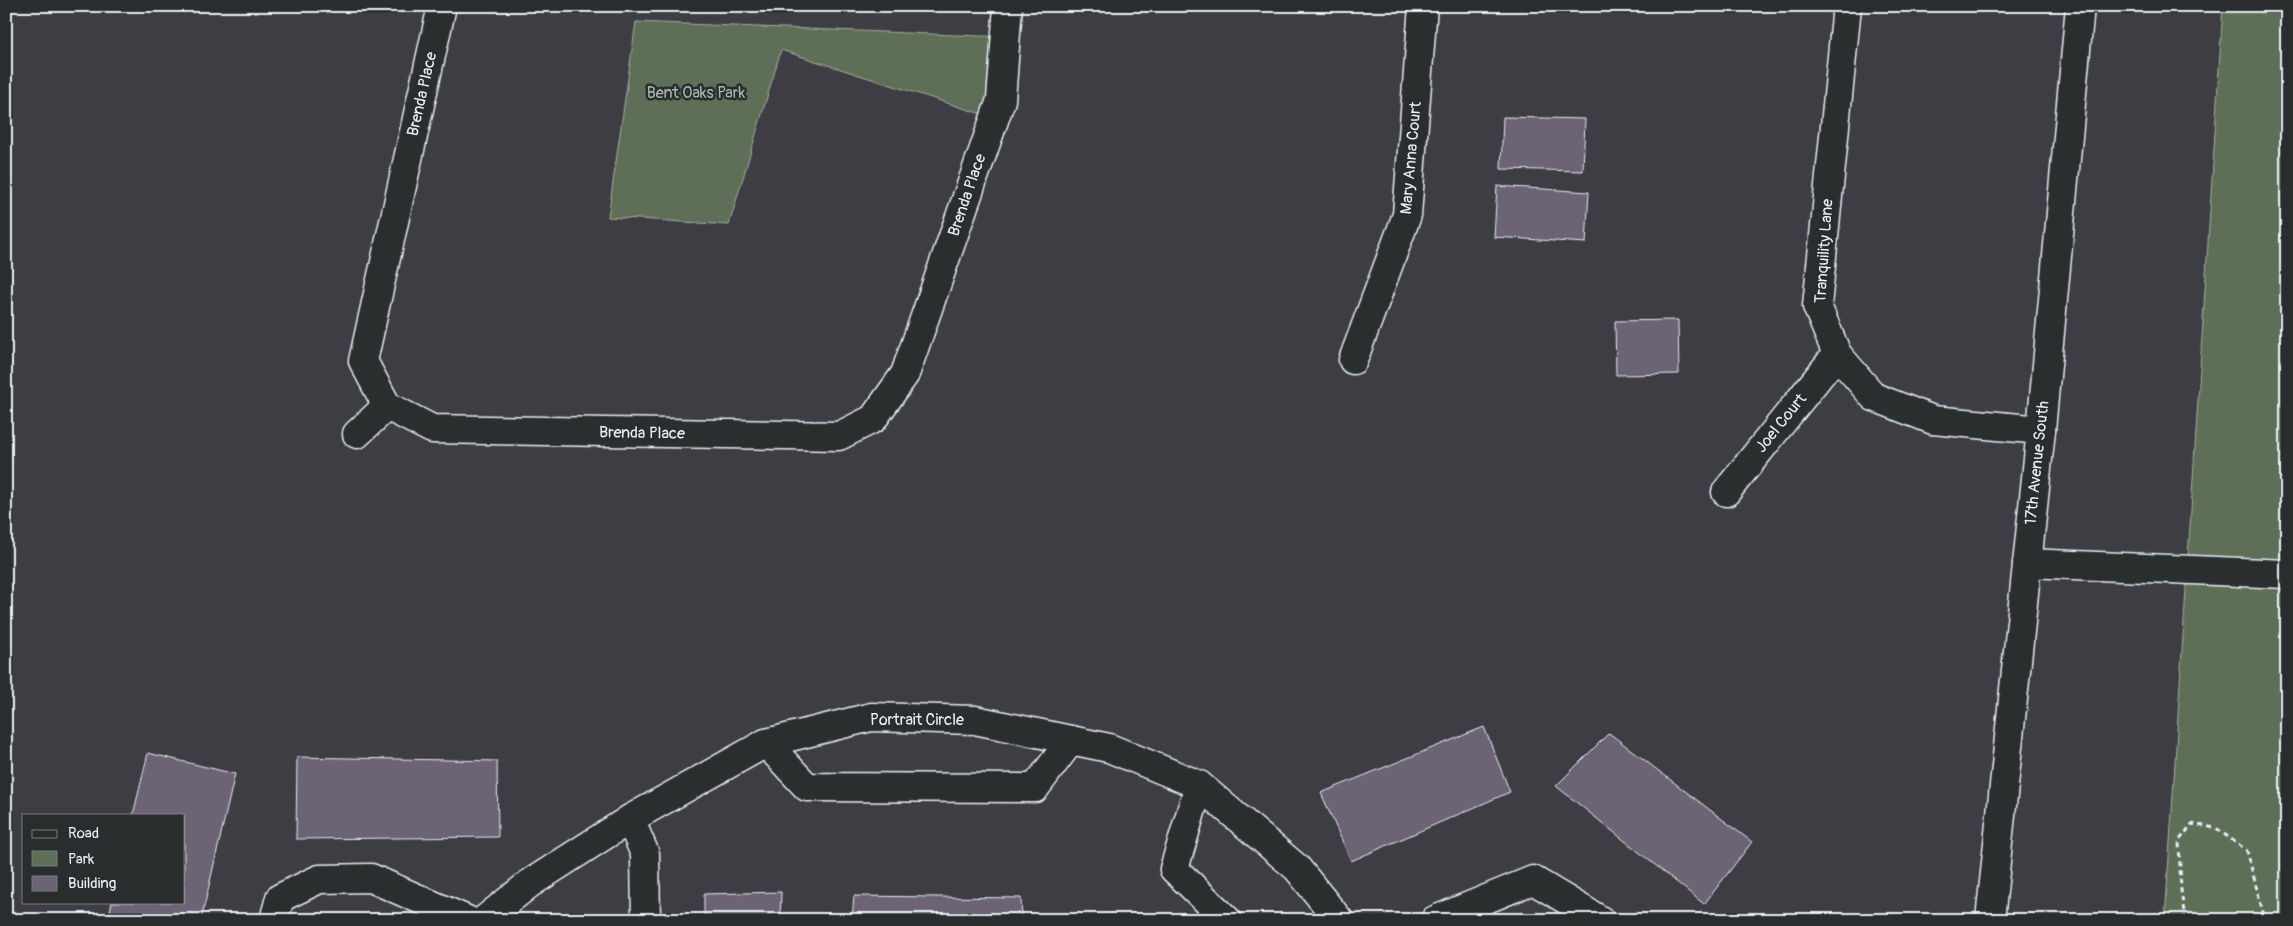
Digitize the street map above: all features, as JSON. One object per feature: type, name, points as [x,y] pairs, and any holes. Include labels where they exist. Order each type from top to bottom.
[{"type":"street","name":"Brenda Place","points":[[442,6],[363,361],[387,406],[432,429],[839,436],[873,419],[905,374],[1001,100],[1008,6]]},
{"type":"street","name":"Mary Anna Court","points":[[1353,360],[1407,215],[1423,6]]},
{"type":"street","name":"Tranquility Lane","points":[[1847,6],[1817,306],[1837,354],[1874,397],[1932,420],[2041,430]]},
{"type":"street","name":"17th Avenue South","points":[[1990,920],[2041,430],[2080,6]]},
{"type":"street","name":"Joel Court","points":[[1726,492],[1837,354]]},
{"type":"street","points":[[357,434],[387,406]]},
{"type":"street","points":[[2027,563],[2287,574]]},
{"type":"street","name":"Portrait Circle","points":[[484,920],[529,884],[630,819],[766,743],[871,717],[975,720],[1110,748],[1200,785],[1298,868],[1339,920]]},
{"type":"street","points":[[766,743],[807,787],[1035,788],[1071,740]]},
{"type":"street","points":[[1200,785],[1174,869],[1227,920]]},
{"type":"street","points":[[630,819],[646,854],[646,920]]},
{"type":"street","points":[[274,920],[280,898],[318,879],[370,878],[467,920]]},
{"type":"street","points":[[1435,920],[1533,880],[1600,920]]},
{"type":"path","points":[[2186,920],[2181,890],[2179,841],[2192,824],[2216,828],[2247,851],[2265,920]]},
{"type":"green space","points":[[2223,6],[2287,6],[2287,920],[2165,920]]},
{"type":"green space","name":"Bent Oaks Park","points":[[636,22],[1005,37],[994,118],[781,50],[729,225],[608,217]]},
{"type":"building","points":[[1503,117],[1585,119],[1583,171],[1501,169]]},
{"type":"building","points":[[1497,186],[1589,192],[1586,243],[1494,237]]},
{"type":"building","points":[[1678,320],[1679,374],[1616,375],[1615,321]]},
{"type":"building","points":[[1484,727],[1510,792],[1351,861],[1321,793]]},
{"type":"building","points":[[1609,733],[1752,842],[1704,904],[1556,786]]},
{"type":"building","points":[[148,753],[235,774],[201,920],[108,920],[112,904],[185,904],[185,814],[133,814]]},
{"type":"building","points":[[297,757],[497,761],[498,837],[296,839]]},
{"type":"building","points":[[781,892],[780,920],[704,920],[704,894]]},
{"type":"building","points":[[854,896],[1021,898],[1022,920],[852,920]]}]
